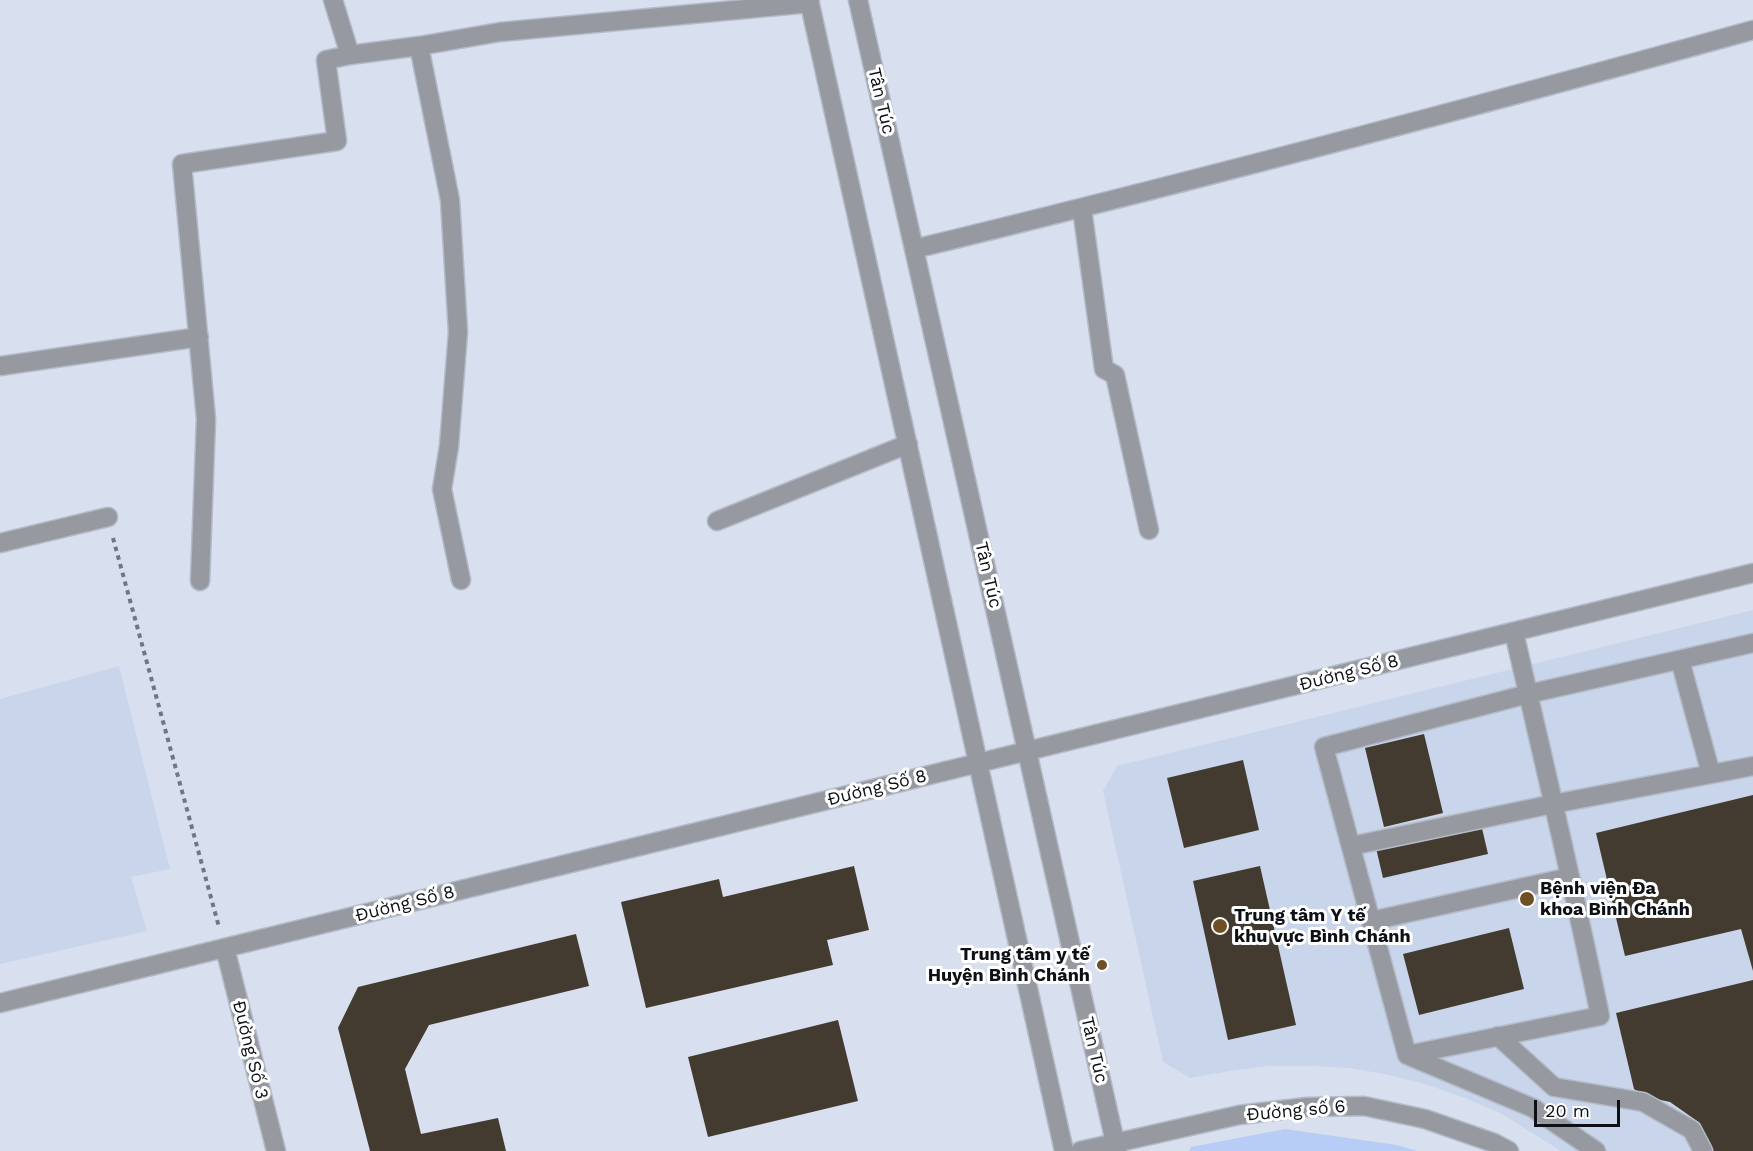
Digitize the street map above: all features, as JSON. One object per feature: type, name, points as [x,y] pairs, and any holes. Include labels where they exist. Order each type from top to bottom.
[{"type":"street","points":[[333,0],[350,55]]},
{"type":"street","name":"Tân Túc","points":[[858,0],[1116,1147]]},
{"type":"street","points":[[200,581],[206,418],[182,164],[337,141],[326,60],[500,32],[810,1],[1064,1151]]},
{"type":"street","points":[[914,249],[1082,209],[1449,114],[1753,30]]},
{"type":"street","points":[[419,46],[450,200],[458,332],[449,446],[442,489],[461,580]]},
{"type":"street","points":[[1082,209],[1104,369],[1115,375],[1149,530]]},
{"type":"street","points":[[0,366],[199,337]]},
{"type":"street","points":[[717,521],[909,444]]},
{"type":"street","points":[[0,543],[108,517]]},
{"type":"street","name":"Đường Số 8","points":[[0,1003],[1753,573]]},
{"type":"street","points":[[1407,1055],[1600,1016],[1514,632]]},
{"type":"street","points":[[1407,1055],[1324,747],[1528,694],[1753,644]]},
{"type":"street","points":[[1680,660],[1711,774]]},
{"type":"street","points":[[1351,846],[1753,766]]},
{"type":"street","points":[[1371,921],[1570,877]]},
{"type":"street","name":"Đường Số 3","points":[[225,948],[276,1151]]},
{"type":"street","points":[[1498,1036],[1554,1087],[1643,1102],[1692,1130],[1703,1151]]},
{"type":"street","points":[[1407,1055],[1533,1108],[1596,1151]]},
{"type":"street","name":"Đường số 6","points":[[1080,1151],[1116,1147],[1239,1115],[1306,1107],[1364,1106],[1425,1119],[1494,1143],[1509,1151]]},
{"type":"path","points":[[108,517],[225,948]]},
{"type":"shaded area","name":"Bệnh viện Đa khoa Bình Chánh","points":[[1753,610],[1753,1151],[1561,1151],[1502,1114],[1428,1085],[1389,1075],[1350,1068],[1269,1066],[1190,1078],[1163,1062],[1103,791],[1117,766]]},
{"type":"shaded area","points":[[119,666],[170,869],[131,877],[147,931],[0,964],[0,699]]},
{"type":"shaded area","points":[[1285,1129],[1397,1145],[1417,1151],[1189,1151],[1191,1147]]},
{"type":"building","points":[[1424,734],[1443,813],[1384,827],[1365,748]]},
{"type":"building","points":[[1243,760],[1259,830],[1184,848],[1167,778]]},
{"type":"building","points":[[1753,795],[1753,971],[1741,929],[1625,956],[1596,833]]},
{"type":"building","points":[[1481,824],[1488,854],[1383,878],[1376,848]]},
{"type":"building","points":[[854,866],[869,930],[827,940],[833,965],[646,1008],[621,902],[719,879],[723,897]]},
{"type":"building","points":[[1260,866],[1296,1025],[1228,1040],[1193,881]]},
{"type":"building","points":[[1509,928],[1524,989],[1419,1015],[1403,954]]},
{"type":"building","points":[[576,934],[589,986],[429,1025],[405,1069],[421,1134],[498,1118],[506,1151],[370,1151],[338,1028],[358,987]]},
{"type":"building","points":[[1753,980],[1753,1151],[1711,1151],[1700,1123],[1670,1102],[1647,1097],[1634,1089],[1616,1013]]},
{"type":"building","points":[[838,1020],[858,1101],[708,1137],[688,1057]]},
{"type":"place","name":"Bệnh viện Đa khoa Bình Chánh","points":[[1527,899]]},
{"type":"place","name":"Trung tâm Y tế khu vực Bình Chánh","points":[[1220,926]]},
{"type":"place","name":"Trung tâm y tế Huyện Bình Chánh","points":[[1102,965]]}]
